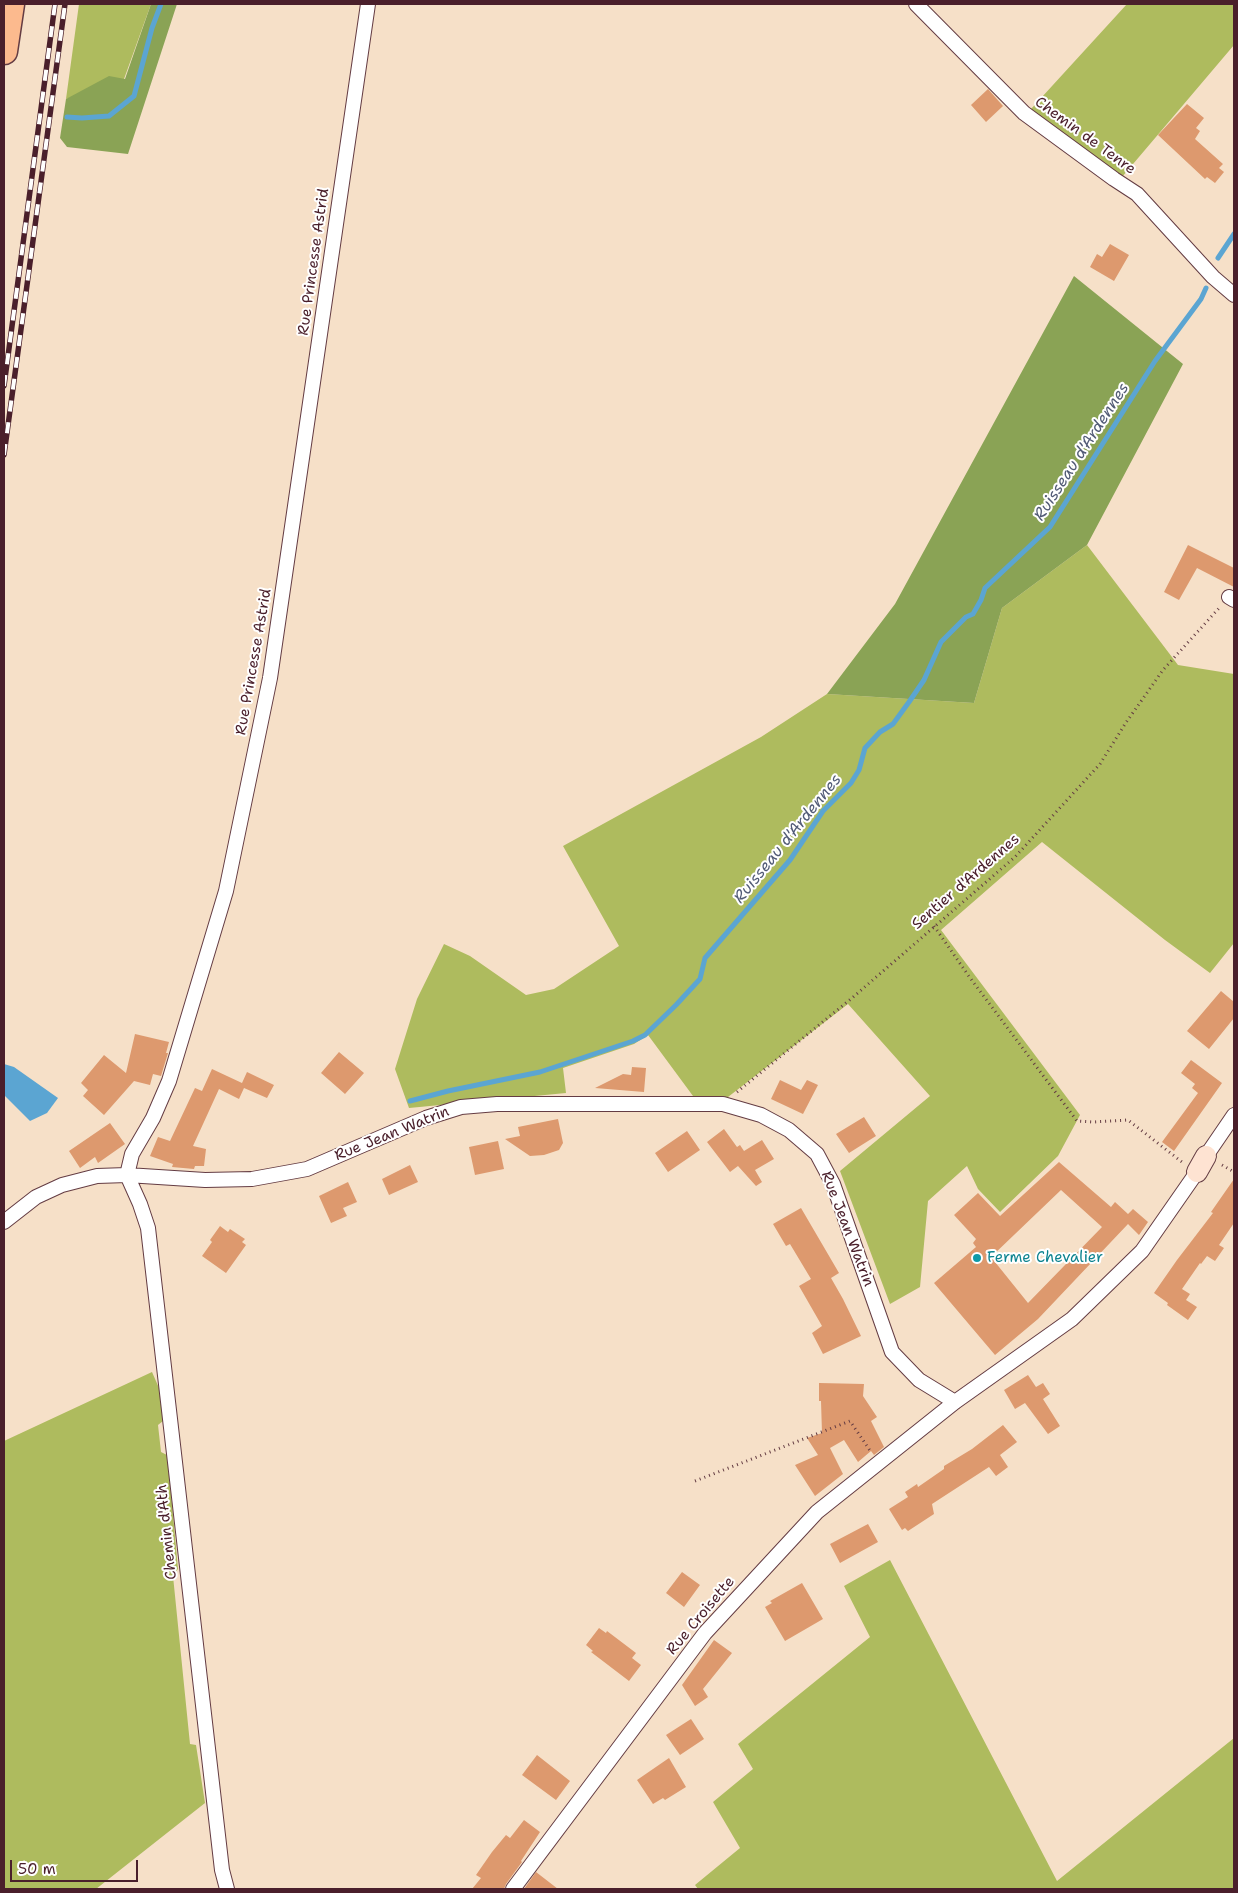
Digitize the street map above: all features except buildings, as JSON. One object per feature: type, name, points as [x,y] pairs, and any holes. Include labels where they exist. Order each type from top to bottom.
[{"type":"highway","points":[[4,51],[10,4]]},
{"type":"street","name":"Rue Princesse Astrid","points":[[127,1175],[132,1154],[153,1118],[169,1081],[226,891],[270,678],[368,4]]},
{"type":"street","name":"Chemin de Tenre","points":[[916,4],[1024,112],[1137,194],[1213,277],[1234,295]]},
{"type":"street","name":"Rue Jean Watrin","points":[[127,1175],[205,1180],[252,1180],[307,1169],[426,1118],[461,1107],[497,1104],[722,1104],[768,1118],[788,1130],[817,1154],[832,1184],[892,1352],[919,1380],[955,1402]]},
{"type":"street","points":[[955,1402],[1072,1319],[1142,1251],[1234,1115]]},
{"type":"street","points":[[4,1222],[36,1197],[62,1185],[97,1176],[127,1175]]},
{"type":"street","name":"Chemin d'Ath","points":[[127,1175],[148,1228],[222,1870],[227,1889]]},
{"type":"street","name":"Rue Croisette","points":[[513,1889],[705,1633],[817,1512],[955,1402]]},
{"type":"path","name":"Sentier d'Ardennes","points":[[722,1104],[852,998],[1015,857],[1100,764],[1125,724],[1163,670],[1232,599]]},
{"type":"path","points":[[934,926],[968,975],[1077,1121],[1128,1120],[1175,1157],[1202,1164]]},
{"type":"path","points":[[694,1481],[850,1421],[879,1462]]},
{"type":"green space","points":[[79,4],[151,4],[124,79],[66,99]]},
{"type":"green space","points":[[151,4],[177,4],[128,154],[67,147],[60,138],[66,99],[109,76],[125,79]]},
{"type":"green space","points":[[1127,4],[1234,4],[1234,45],[1122,177],[1031,109]]},
{"type":"green space","points":[[1074,276],[1183,364],[1087,545],[1002,608],[974,703],[827,694],[895,604]]},
{"type":"green space","points":[[1087,545],[1178,665],[1234,674],[1234,943],[1210,973],[1165,940],[1042,842],[941,930],[1080,1115],[1058,1156],[1000,1212],[978,1189],[967,1166],[928,1201],[920,1287],[890,1304],[840,1171],[930,1096],[848,1004],[728,1097],[693,1096],[648,1035],[634,1044],[563,1068],[566,1093],[409,1108],[395,1069],[417,999],[444,944],[470,956],[526,995],[554,989],[619,946],[563,846],[761,737],[827,694],[974,703],[1002,608]]},
{"type":"green space","points":[[152,1372],[159,1388],[163,1421],[158,1425],[161,1452],[167,1455],[178,1569],[173,1576],[190,1744],[196,1745],[205,1803],[96,1889],[4,1889],[4,1441]]},
{"type":"green space","points":[[890,1560],[1057,1881],[1234,1738],[1234,1889],[698,1889],[695,1885],[740,1848],[713,1802],[753,1769],[738,1744],[870,1637],[844,1586]]},
{"type":"water","points":[[4,1064],[14,1067],[58,1098],[47,1113],[30,1121],[4,1095]]},
{"type":"waterway","points":[[67,117],[109,116],[134,96],[152,28],[161,4]]},
{"type":"waterway","name":"Ruisseau d'Ardennes","points":[[1218,258],[1234,234]]},
{"type":"waterway","name":"Ruisseau d'Ardennes","points":[[410,1101],[540,1072],[633,1041],[645,1035],[676,1005],[700,979],[705,958],[790,860],[823,811],[851,783],[859,770],[865,748],[880,732],[893,724],[909,702],[924,680],[941,642],[966,617],[973,614],[985,588],[1050,527],[1155,361],[1201,299],[1206,288]]},
{"type":"railway","points":[[4,386],[55,4]]},
{"type":"railway","points":[[4,455],[65,4]]},
{"type":"place","name":"Ferme Chevalier","points":[[977,1258]]}]
